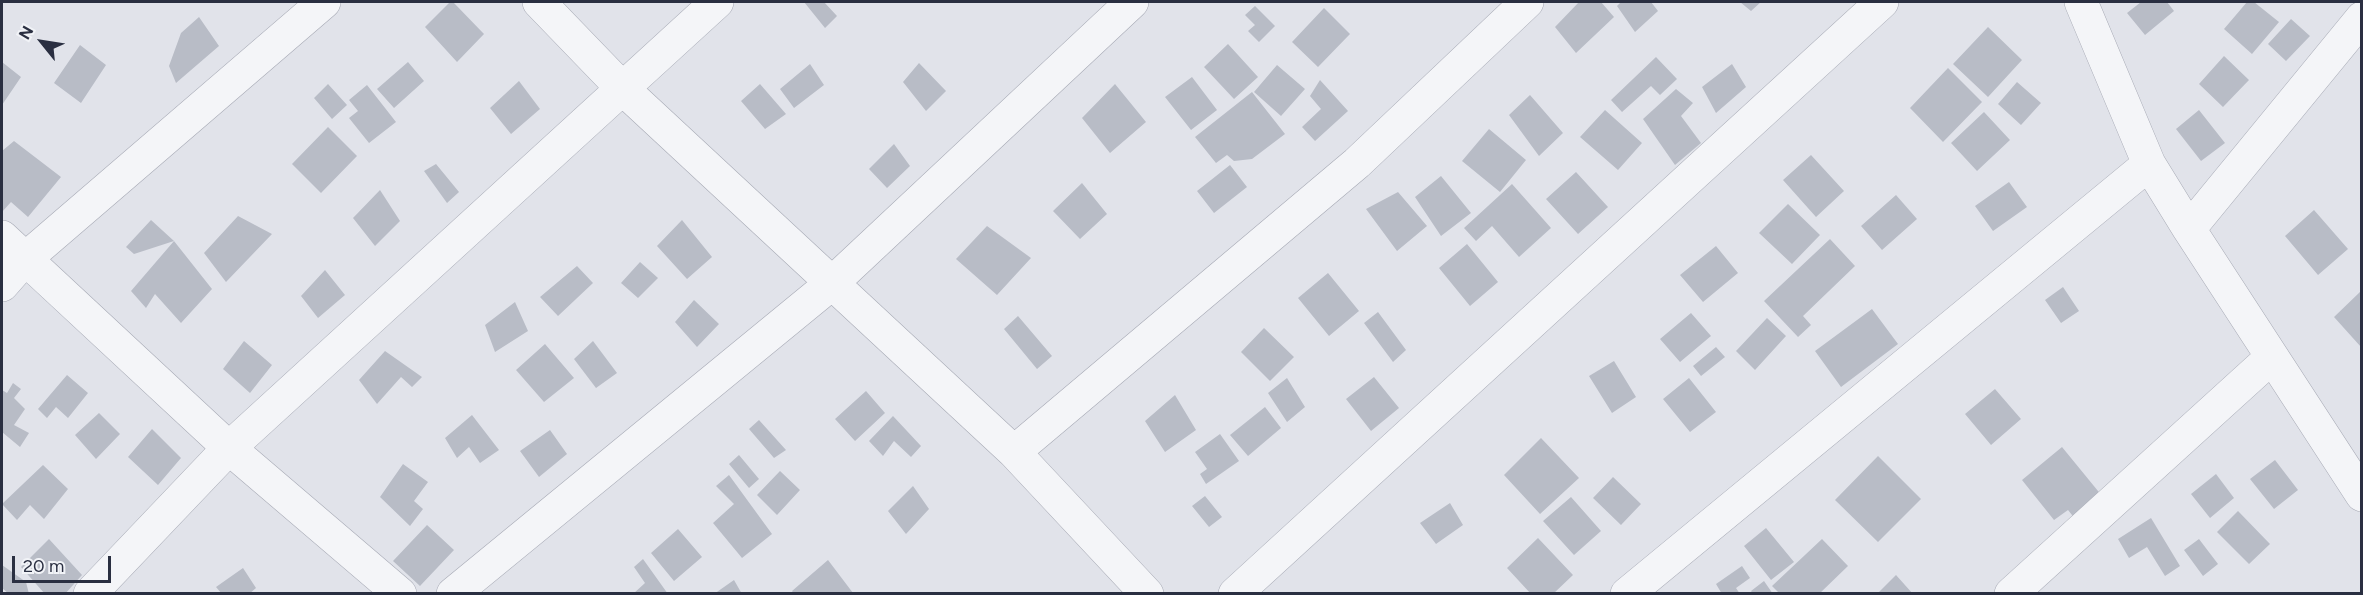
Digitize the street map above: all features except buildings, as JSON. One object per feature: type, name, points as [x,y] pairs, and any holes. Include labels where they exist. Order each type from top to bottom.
[{"type":"street","points":[[2,285],[13,249],[324,2]]},
{"type":"street","points":[[538,2],[622,88],[1014,452],[1147,594]]},
{"type":"street","points":[[90,594],[229,448],[717,2]]},
{"type":"street","points":[[453,594],[831,284],[1132,2]]},
{"type":"street","points":[[1014,452],[1357,163],[1527,2]]},
{"type":"street","points":[[1235,594],[1882,2]]},
{"type":"street","points":[[2081,2],[2149,164],[2272,357],[2358,477]]},
{"type":"street","points":[[2189,229],[2361,18]]},
{"type":"street","points":[[1628,594],[2149,164]]},
{"type":"street","points":[[13,249],[229,448],[400,594]]},
{"type":"street","points":[[2011,594],[2272,357]]}]
